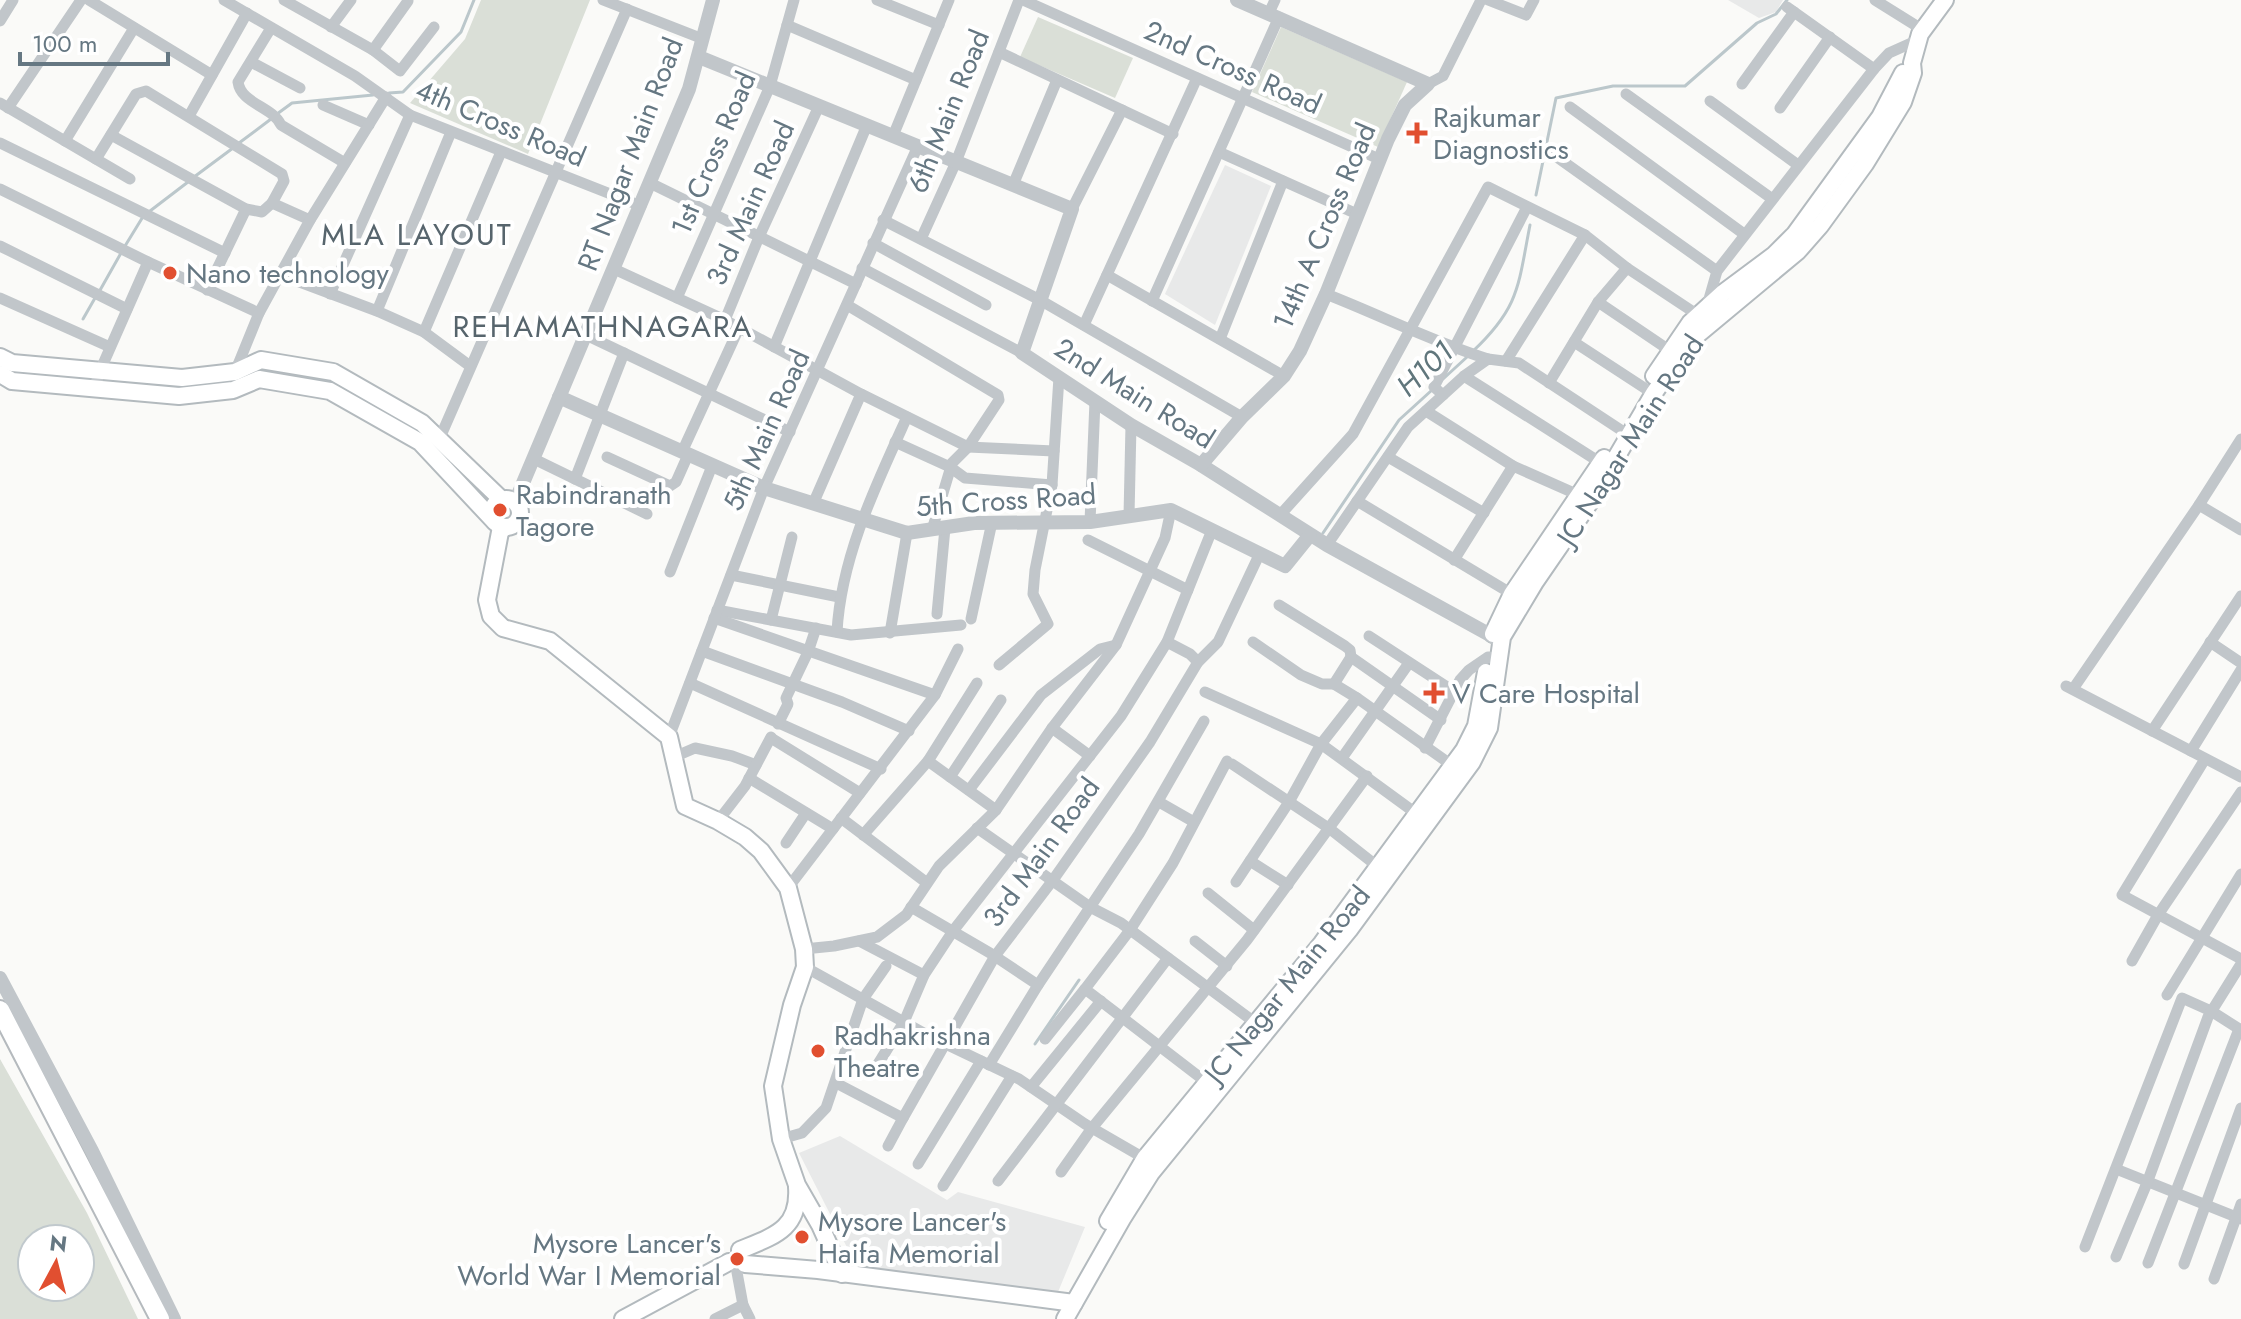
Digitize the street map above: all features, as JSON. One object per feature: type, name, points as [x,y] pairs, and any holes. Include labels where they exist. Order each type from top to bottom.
[{"type":"main road","points":[[1921,35],[1945,0]]},
{"type":"main road","name":"JC Nagar Main Road","points":[[1423,818],[1476,726],[1496,639],[1512,594],[1585,499],[1601,463],[1626,433],[1646,389],[1669,350],[1795,234],[1880,117],[1904,71],[1912,63],[1921,35]]},
{"type":"main road","name":"JC Nagar Main Road","points":[[1496,639],[1535,582],[1626,433],[1705,315]]},
{"type":"main road","points":[[0,357],[12,363],[182,378],[235,372],[261,360],[333,372],[422,423],[520,509],[520,518],[514,525],[500,524],[420,442],[330,391],[259,379],[233,390],[179,396],[12,381],[0,374]]},
{"type":"main road","points":[[508,501],[493,507],[492,515],[500,524],[500,532],[487,600],[491,616],[503,628],[550,641],[669,737],[683,803],[718,821],[761,851],[788,888],[804,949],[805,967],[774,1079],[781,1139],[797,1185],[820,1225],[842,1274]]},
{"type":"main road","name":"JC Nagar Main Road","points":[[1058,1319],[1068,1308],[1151,1162],[1261,1027],[1322,943],[1384,872],[1423,818],[1472,762],[1483,742],[1492,710],[1493,658]]},
{"type":"main road","points":[[0,1010],[96,1202]]},
{"type":"main road","points":[[0,1027],[96,1202],[120,1235],[160,1319]]},
{"type":"main road","points":[[623,1319],[738,1261],[787,1225],[795,1215],[797,1185]]},
{"type":"main road","points":[[120,1235],[150,1319]]},
{"type":"main road","points":[[738,1261],[1068,1308]]},
{"type":"street","points":[[0,21],[13,0]]},
{"type":"street","points":[[81,0],[4,106],[130,179]]},
{"type":"street","points":[[89,0],[212,75]]},
{"type":"street","name":"4th Cross Road","points":[[224,0],[410,115],[641,206]]},
{"type":"street","points":[[331,27],[351,0]]},
{"type":"street","points":[[603,0],[703,39]]},
{"type":"street","name":"RT Nagar Main Road","points":[[508,501],[534,459],[689,89],[713,0]]},
{"type":"street","name":"1st Cross Road","points":[[677,298],[770,86],[794,0]]},
{"type":"street","points":[[877,0],[939,25]]},
{"type":"street","points":[[893,136],[949,0]]},
{"type":"street","name":"6th Main Road","points":[[921,239],[956,162],[1021,0]]},
{"type":"street","name":"2nd Cross Road","points":[[1021,0],[1379,159]]},
{"type":"street","points":[[1237,0],[1274,10],[1428,84]]},
{"type":"street","name":"14th A Cross Road","points":[[1201,465],[1242,417],[1284,376],[1300,351],[1379,159],[1405,105],[1428,84],[1443,76],[1481,0]]},
{"type":"street","points":[[1488,0],[1526,15],[1534,0]]},
{"type":"street","points":[[1281,514],[1353,434],[1488,187],[1585,235],[1627,268],[1705,315],[1717,271],[1771,198],[1874,69],[1889,53],[1921,35],[1875,0]]},
{"type":"street","points":[[288,1],[373,50],[400,71],[434,27]]},
{"type":"street","points":[[373,50],[408,1]]},
{"type":"street","points":[[439,440],[627,9]]},
{"type":"street","points":[[1152,301],[1243,98],[1274,10]]},
{"type":"street","points":[[1742,84],[1791,10],[1874,69]]},
{"type":"street","points":[[189,116],[247,13]]},
{"type":"street","points":[[787,25],[916,80]]},
{"type":"street","points":[[65,141],[134,28]]},
{"type":"street","points":[[271,28],[238,82],[238,88],[281,125],[345,163]]},
{"type":"street","points":[[1780,108],[1830,37]]},
{"type":"street","points":[[999,52],[1173,134]]},
{"type":"street","points":[[699,57],[1072,209],[1122,110]]},
{"type":"street","points":[[251,62],[300,88]]},
{"type":"street","points":[[1084,325],[1197,78]]},
{"type":"street","points":[[1013,185],[1057,80]]},
{"type":"street","points":[[96,159],[136,94],[146,91],[282,174],[284,181],[272,203],[262,212],[246,209],[111,135]]},
{"type":"street","points":[[1626,94],[1771,198]]},
{"type":"street","points":[[235,372],[259,313],[310,220],[369,125],[382,95]]},
{"type":"street","points":[[1710,101],[1798,165]]},
{"type":"street","points":[[323,105],[369,125]]},
{"type":"street","name":"3rd Main Road","points":[[725,320],[819,106]]},
{"type":"street","points":[[1570,107],[1744,234]]},
{"type":"street","points":[[330,294],[410,115]]},
{"type":"street","points":[[774,347],[867,125]]},
{"type":"street","points":[[377,311],[451,132]]},
{"type":"street","points":[[0,143],[225,253]]},
{"type":"street","name":"5th Main Road","points":[[669,737],[764,488],[918,146]]},
{"type":"street","points":[[424,332],[501,152]]},
{"type":"street","points":[[1219,152],[1357,214]]},
{"type":"street","points":[[1554,155],[1717,271]]},
{"type":"street","points":[[1220,339],[1283,181]]},
{"type":"street","points":[[650,183],[856,284]]},
{"type":"street","points":[[0,189],[259,313]]},
{"type":"street","points":[[272,203],[310,220]]},
{"type":"street","points":[[1327,545],[1408,427],[1426,411],[1438,391],[1453,348],[1527,207]]},
{"type":"street","points":[[207,290],[246,209]]},
{"type":"street","name":"2nd Main Road","points":[[1072,209],[1022,353],[1131,425],[1281,514],[1310,535],[1496,639]]},
{"type":"street","points":[[883,220],[1040,300],[1242,417]]},
{"type":"street","points":[[1506,361],[1585,235]]},
{"type":"street","points":[[873,243],[986,305]]},
{"type":"street","points":[[2,251],[127,309]]},
{"type":"street","points":[[94,389],[148,262]]},
{"type":"street","points":[[862,268],[1022,353]]},
{"type":"street","points":[[1549,383],[1598,302],[1627,268]]},
{"type":"street","points":[[614,269],[725,320],[861,394],[968,447],[1054,451]]},
{"type":"street","points":[[281,275],[424,332],[470,366]]},
{"type":"street","points":[[1107,275],[1284,376]]},
{"type":"street","points":[[1326,294],[1453,348],[1488,359],[1519,363],[1626,433]]},
{"type":"street","points":[[0,298],[110,347]]},
{"type":"street","points":[[1598,302],[1669,350]]},
{"type":"street","points":[[847,305],[998,395],[999,400],[968,447],[950,467],[939,529],[937,614]]},
{"type":"street","points":[[607,457],[670,486],[676,482],[708,393],[739,328]]},
{"type":"street","points":[[586,335],[790,432]]},
{"type":"street","points":[[1574,342],[1646,389]]},
{"type":"street","points":[[575,479],[624,353]]},
{"type":"street","points":[[1438,391],[1488,359]]},
{"type":"street","points":[[1464,376],[1601,463]]},
{"type":"street","points":[[999,665],[1048,624],[1033,594],[1052,485],[1059,377]]},
{"type":"street","points":[[813,504],[861,394]]},
{"type":"street","name":"5th Cross Road","points":[[559,397],[764,488],[907,533],[992,522],[1090,522],[1171,510]]},
{"type":"street","points":[[1090,522],[1095,401]]},
{"type":"street","points":[[1426,411],[1513,466],[1585,499]]},
{"type":"street","points":[[837,632],[839,597],[863,519],[907,417]]},
{"type":"street","points":[[1129,516],[1131,425]]},
{"type":"street","points":[[2241,439],[2199,505],[2070,688],[2241,777]]},
{"type":"street","points":[[895,442],[950,467],[965,478],[1052,485]]},
{"type":"street","points":[[1388,457],[1484,513]]},
{"type":"street","points":[[534,459],[647,514]]},
{"type":"street","points":[[670,572],[712,466]]},
{"type":"street","points":[[1454,560],[1513,466]]},
{"type":"street","points":[[1357,501],[1512,594]]},
{"type":"street","points":[[2199,505],[2241,530]]},
{"type":"street","points":[[804,949],[877,937],[906,915],[939,866],[996,810],[1052,728],[1116,645],[1165,538],[1171,510],[1285,566],[1310,535]]},
{"type":"street","points":[[716,614],[771,620],[851,635],[966,622],[992,522]]},
{"type":"street","points":[[878,1064],[904,1022],[924,975],[953,931],[1121,716],[1167,642],[1212,530]]},
{"type":"street","points":[[890,633],[907,533]]},
{"type":"street","points":[[771,620],[792,537]]},
{"type":"street","points":[[1088,540],[1188,590]]},
{"type":"street","name":"3rd Main Road","points":[[888,1146],[995,956],[1150,742],[1198,662],[1218,642],[1260,553]]},
{"type":"street","points":[[731,575],[839,597]]},
{"type":"street","points":[[2152,731],[2241,596]]},
{"type":"street","points":[[1279,605],[1350,650],[1351,657],[1334,684]]},
{"type":"street","points":[[716,614],[808,652],[935,695]]},
{"type":"street","points":[[778,724],[816,628]]},
{"type":"street","points":[[1369,636],[1455,692]]},
{"type":"street","points":[[1167,642],[1198,662]]},
{"type":"street","points":[[1253,642],[1301,675],[1322,684],[1334,684],[1357,698],[1453,766]]},
{"type":"street","points":[[2210,642],[2241,663]]},
{"type":"street","points":[[969,790],[1041,695],[1100,649],[1116,645]]},
{"type":"street","points":[[788,888],[935,695],[958,649]]},
{"type":"street","points":[[702,651],[842,702],[909,731]]},
{"type":"street","points":[[1351,657],[1441,720]]},
{"type":"street","points":[[1425,748],[1469,670],[1493,658]]},
{"type":"street","points":[[1342,758],[1409,663]]},
{"type":"street","points":[[2191,751],[2241,670]]},
{"type":"street","points":[[690,683],[881,769]]},
{"type":"street","points":[[863,835],[928,761],[977,683]]},
{"type":"street","points":[[1205,692],[1321,744],[1423,818]]},
{"type":"street","points":[[1236,882],[1289,802],[1321,744],[1357,698]]},
{"type":"street","points":[[950,777],[1001,700]]},
{"type":"street","points":[[918,1164],[1159,802],[1204,721]]},
{"type":"street","points":[[1052,728],[1090,756]]},
{"type":"street","points":[[718,821],[749,778],[771,738],[860,793]]},
{"type":"street","points":[[674,757],[695,748],[756,765]]},
{"type":"street","points":[[2116,1257],[2211,1011],[2241,962],[2122,895],[2205,759]]},
{"type":"street","points":[[928,761],[996,810]]},
{"type":"street","points":[[1045,1039],[1130,930],[1173,863],[1229,763],[1330,829],[1384,872]]},
{"type":"street","points":[[1061,1172],[1092,1128],[1227,966],[1367,776]]},
{"type":"street","points":[[749,778],[833,829]]},
{"type":"street","points":[[2132,961],[2158,915],[2241,792]]},
{"type":"street","points":[[1159,802],[1194,822]]},
{"type":"street","points":[[786,843],[806,813]]},
{"type":"street","points":[[841,818],[927,883]]},
{"type":"street","points":[[977,828],[1090,907],[1130,930],[1261,1027]]},
{"type":"street","points":[[1250,861],[1288,885]]},
{"type":"street","points":[[2167,995],[2241,874]]},
{"type":"street","points":[[1208,893],[1254,930]]},
{"type":"street","points":[[911,907],[1038,985]]},
{"type":"street","points":[[859,941],[924,975]]},
{"type":"street","points":[[1195,941],[1227,966]]},
{"type":"street","points":[[998,1181],[1168,958]]},
{"type":"street","points":[[781,1139],[802,1133],[826,1108],[863,999],[886,966]]},
{"type":"street","points":[[805,967],[904,1022],[1012,1076],[1151,1162]]},
{"type":"street","points":[[0,978],[78,1123],[120,1235],[174,1319]]},
{"type":"street","points":[[1085,989],[1212,1087]]},
{"type":"street","points":[[2085,1247],[2182,998],[2240,1029],[2148,1263]]},
{"type":"street","points":[[1031,1087],[1101,1001]]},
{"type":"street","points":[[943,1186],[1012,1076]]},
{"type":"street","points":[[836,1083],[903,1118]]},
{"type":"street","points":[[2184,1264],[2241,1108]]},
{"type":"street","points":[[2116,1169],[2239,1218]]},
{"type":"street","points":[[2214,1279],[2239,1218],[2241,1204]]},
{"type":"street","points":[[738,1261],[743,1305],[750,1319]]},
{"type":"street","points":[[715,1319],[743,1305]]},
{"type":"shaded area","points":[[481,0],[590,0],[528,154],[410,103],[465,39]]},
{"type":"shaded area","points":[[1728,0],[1783,0],[1776,12],[1759,18]]},
{"type":"shaded area","points":[[1038,17],[1133,58],[1115,98],[1020,57]]},
{"type":"shaded area","points":[[1281,27],[1407,82],[1378,147],[1252,92]]},
{"type":"shaded area","points":[[1225,165],[1271,186],[1215,325],[1165,294]]},
{"type":"shaded area","points":[[0,1059],[92,1223],[16,1223],[16,1303],[96,1303],[96,1232],[138,1319],[0,1319]]},
{"type":"shaded area","points":[[840,1136],[947,1200],[958,1192],[1085,1227],[1058,1292],[857,1267],[799,1153]]},
{"type":"waterway","points":[[389,93],[403,92],[461,32],[474,0]]},
{"type":"waterway","name":"H101","points":[[1536,195],[1556,98],[1613,86],[1685,86],[1757,23],[1776,14],[1787,0]]},
{"type":"waterway","points":[[277,114],[292,103],[373,95]]},
{"type":"waterway","points":[[239,143],[271,119]]},
{"type":"waterway","points":[[194,177],[233,148]]},
{"type":"waterway","points":[[150,211],[188,182]]},
{"type":"waterway","points":[[125,246],[144,215]]},
{"type":"waterway","name":"H101","points":[[1472,352],[1500,322],[1508,308],[1519,280],[1530,225]]},
{"type":"waterway","points":[[99,292],[121,253]]},
{"type":"waterway","points":[[83,319],[95,298]]},
{"type":"waterway","name":"H101","points":[[1443,379],[1467,357]]},
{"type":"waterway","name":"H101","points":[[1323,533],[1399,420],[1432,390]]},
{"type":"waterway","name":"H101","points":[[1035,1044],[1079,980]]},
{"type":"place","name":"Rajkumar Diagnostics","points":[[1417,133]]},
{"type":"place","name":"Nano technology","points":[[170,273]]},
{"type":"place","name":"Rabindranath Tagore","points":[[500,510]]},
{"type":"place","name":"V Care Hospital","points":[[1434,693]]},
{"type":"place","name":"Radhakrishna Theatre","points":[[818,1051]]},
{"type":"place","name":"Mysore Lancer's Haifa Memorial","points":[[802,1237]]},
{"type":"place","name":"Mysore Lancer's World War I Memorial","points":[[737,1259]]},
{"type":"district","name":"MLA LAYOUT","points":[[417,235]]},
{"type":"district","name":"REHAMATHNAGARA","points":[[603,327]]}]
